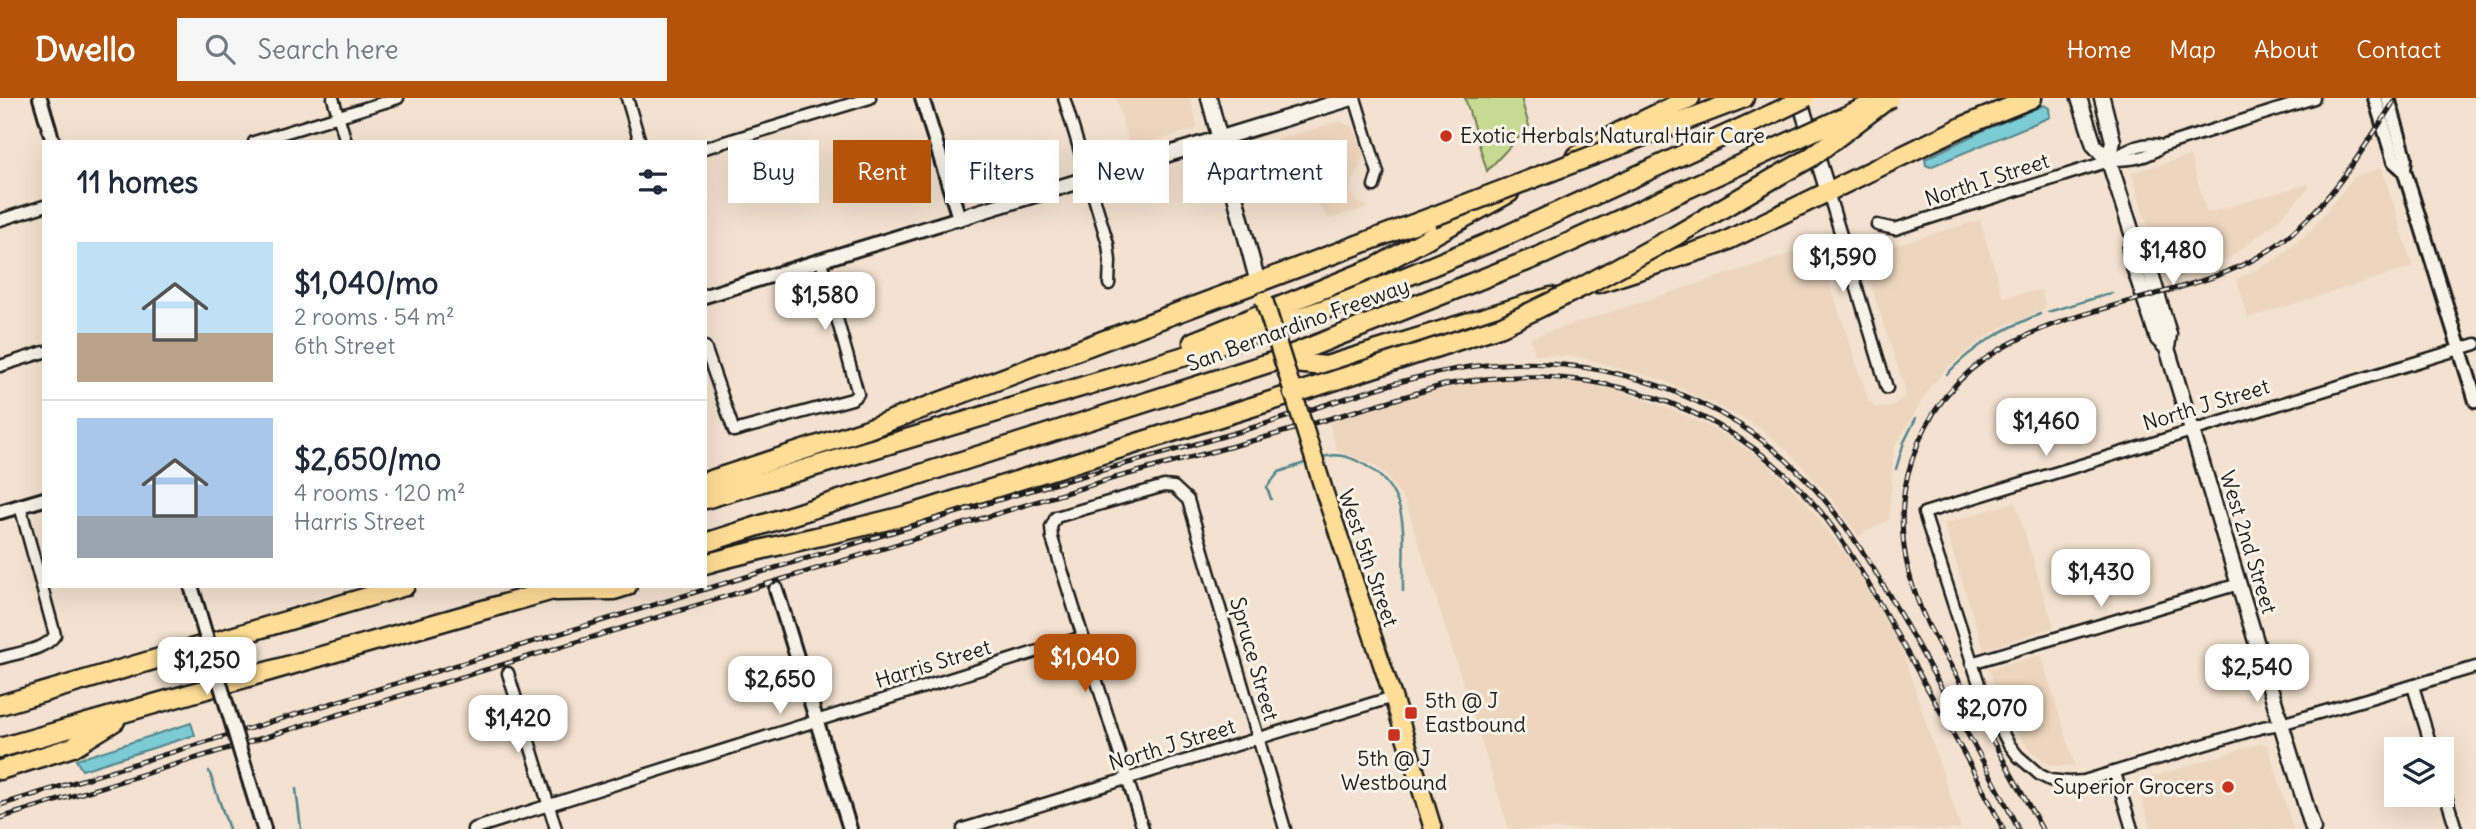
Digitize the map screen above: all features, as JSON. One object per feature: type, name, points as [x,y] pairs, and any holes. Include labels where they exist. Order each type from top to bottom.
[{"type":"highway","points":[[1046,398],[1207,337],[1366,272],[1621,131],[1690,98]]},
{"type":"highway","points":[[707,481],[865,430],[1261,291],[1744,98]]},
{"type":"highway","name":"San Bernardino Freeway","points":[[707,498],[1205,350],[1342,303],[1505,236],[1805,98]]},
{"type":"highway","points":[[707,563],[874,524],[1151,440],[1502,326],[1584,286],[1810,158],[1887,98]]},
{"type":"highway","name":"San Bernardino Freeway","points":[[707,541],[1275,361],[1542,255],[1887,98]]},
{"type":"highway","points":[[1275,361],[1326,366],[1720,244],[1964,126],[2032,98]]},
{"type":"highway","points":[[0,705],[398,588]]},
{"type":"highway","points":[[0,748],[558,589],[620,588]]},
{"type":"highway","points":[[0,770],[73,747],[136,709]]},
{"type":"main road","name":"West 5th Street","points":[[1209,98],[1261,291],[1433,829]]},
{"type":"main road","points":[[1169,154],[1354,98]]},
{"type":"main road","points":[[1798,98],[1828,192]]},
{"type":"main road","name":"West 2nd Street","points":[[2079,98],[2094,145],[2109,160],[2134,239],[2130,250],[2134,267],[2158,339],[2167,348],[2313,829]]},
{"type":"main road","name":"West 2nd Street","points":[[2102,98],[2113,141],[2109,160]]},
{"type":"main road","points":[[959,218],[1073,184]]},
{"type":"street","points":[[40,98],[52,140]]},
{"type":"street","points":[[333,98],[345,140]]},
{"type":"street","points":[[260,140],[398,98]]},
{"type":"street","points":[[627,98],[639,140]]},
{"type":"street","points":[[707,147],[870,98]]},
{"type":"street","points":[[707,295],[959,218],[922,98]]},
{"type":"street","points":[[1064,98],[1076,140]]},
{"type":"street","points":[[1354,98],[1378,173],[1374,186]]},
{"type":"street","name":"North I Street","points":[[1877,225],[1895,229],[2109,160],[2136,146],[2151,143],[2162,146],[2314,98]]},
{"type":"street","points":[[2375,98],[2394,161],[2404,170]]},
{"type":"street","points":[[2388,98],[2405,157],[2404,170],[2476,401]]},
{"type":"street","points":[[1828,192],[1887,388]]},
{"type":"street","points":[[1095,203],[1108,244],[1109,284]]},
{"type":"street","points":[[0,220],[42,207]]},
{"type":"street","points":[[707,353],[734,431],[844,402],[858,394],[821,261]]},
{"type":"street","name":"North J Street","points":[[1971,663],[1924,513],[2476,344]]},
{"type":"street","points":[[0,366],[42,353]]},
{"type":"street","name":"Spruce Street","points":[[1083,637],[1052,538],[1051,527],[1056,517],[1164,486],[1174,487],[1188,500],[1284,829]]},
{"type":"street","points":[[0,512],[42,500]]},
{"type":"street","points":[[20,506],[42,582]]},
{"type":"street","points":[[2239,584],[1971,663],[1982,693],[2008,743],[2018,756],[2040,775],[2050,780],[2084,781],[2476,667]]},
{"type":"street","points":[[0,658],[44,645],[52,640],[55,635],[54,624],[44,588]]},
{"type":"street","points":[[192,588],[264,829]]},
{"type":"street","points":[[776,589],[850,829]]},
{"type":"street","points":[[1083,637],[1143,829]]},
{"type":"street","name":"Harris Street","points":[[473,829],[1083,637]]},
{"type":"street","points":[[508,673],[556,829]]},
{"type":"street","points":[[2413,685],[2428,737]]},
{"type":"street","name":"North J Street","points":[[963,829],[1393,697]]},
{"type":"street","points":[[2115,772],[2132,829]]},
{"type":"street","points":[[2449,807],[2456,829]]},
{"type":"shaded area","points":[[1116,98],[1190,98],[1196,129],[1158,140],[1128,140]]},
{"type":"shaded area","points":[[1340,121],[1354,128],[1363,154],[1361,167],[1350,190],[1355,201],[1369,207],[1329,219],[1317,203],[1347,203],[1347,140],[1277,140]]},
{"type":"shaded area","points":[[2190,156],[2207,213],[2308,184],[2309,188],[2275,223],[2225,261],[2167,278],[2161,271],[2132,175],[2134,172]]},
{"type":"shaded area","points":[[2382,168],[2413,267],[2248,318],[2237,279],[2275,260],[2310,231],[2354,177]]},
{"type":"shaded area","points":[[1980,220],[2003,297],[2041,290],[2046,309],[1985,337],[1949,366],[1930,387],[1894,448],[1889,520],[1858,536],[1834,502],[1801,464],[1750,422],[1663,380],[1582,358],[1535,354],[1530,338],[1817,245],[1869,402],[1872,402],[1874,407],[1889,408],[1905,396],[1905,389],[1861,255]]},
{"type":"shaded area","points":[[1525,378],[1615,389],[1678,412],[1722,433],[1763,460],[1806,502],[1853,564],[1901,647],[1961,829],[1509,829],[1406,503],[1374,465],[1337,451],[1329,422],[1419,394],[1478,380]]},
{"type":"shaded area","points":[[2015,502],[2054,627],[1987,649],[1983,648],[1944,524]]},
{"type":"shaded area","points":[[2041,655],[2075,766],[2047,763],[2027,748],[1998,699],[1989,669]]},
{"type":"shaded area","name":"Superior Grocers","points":[[2261,743],[2268,746],[2293,829],[2151,829],[2138,787],[2139,781]]},
{"type":"green space","points":[[1465,98],[1521,98],[1529,126],[1487,171]]},
{"type":"water","points":[[2044,105],[2049,108],[2050,117],[1930,167],[1926,165],[1925,159],[1986,129]]},
{"type":"water","points":[[191,723],[195,735],[82,770],[76,760]]},
{"type":"waterway","points":[[2048,312],[2112,293]]},
{"type":"waterway","points":[[1947,374],[1968,354],[1990,339],[2040,314]]},
{"type":"waterway","points":[[1896,469],[1904,442],[1916,418]]},
{"type":"waterway","points":[[1320,458],[1337,455],[1353,459],[1381,477],[1391,490],[1402,520],[1403,591]]},
{"type":"waterway","points":[[1271,499],[1267,487],[1279,472],[1310,461]]},
{"type":"waterway","points":[[209,771],[229,829]]},
{"type":"waterway","points":[[296,789],[301,829]]},
{"type":"railway","points":[[2042,829],[1928,625],[1912,585],[1904,544],[1903,502],[1912,460],[1930,418],[1954,385],[1984,360],[2017,340],[2054,324],[2217,276],[2258,257],[2280,243],[2319,207],[2336,186],[2396,98]]},
{"type":"railway","points":[[0,805],[978,506],[1232,434],[1393,384],[1444,371],[1522,363],[1600,370],[1675,392],[1722,415],[1763,441],[1798,471],[1828,504],[1880,579],[2018,829]]},
{"type":"railway","points":[[0,818],[1111,479],[1444,385],[1497,378],[1549,378],[1600,384],[1650,396],[1698,415],[1743,441],[1784,473],[1821,512],[1858,566],[2003,829]]},
{"type":"place","name":"Exotic Herbals Natural Hair Care","points":[[1446,136]]},
{"type":"place","name":"5th @ J Eastbound","points":[[1411,713]]},
{"type":"place","name":"5th @ J Westbound","points":[[1394,735]]},
{"type":"place","name":"Superior Grocers","points":[[2228,787]]}]
